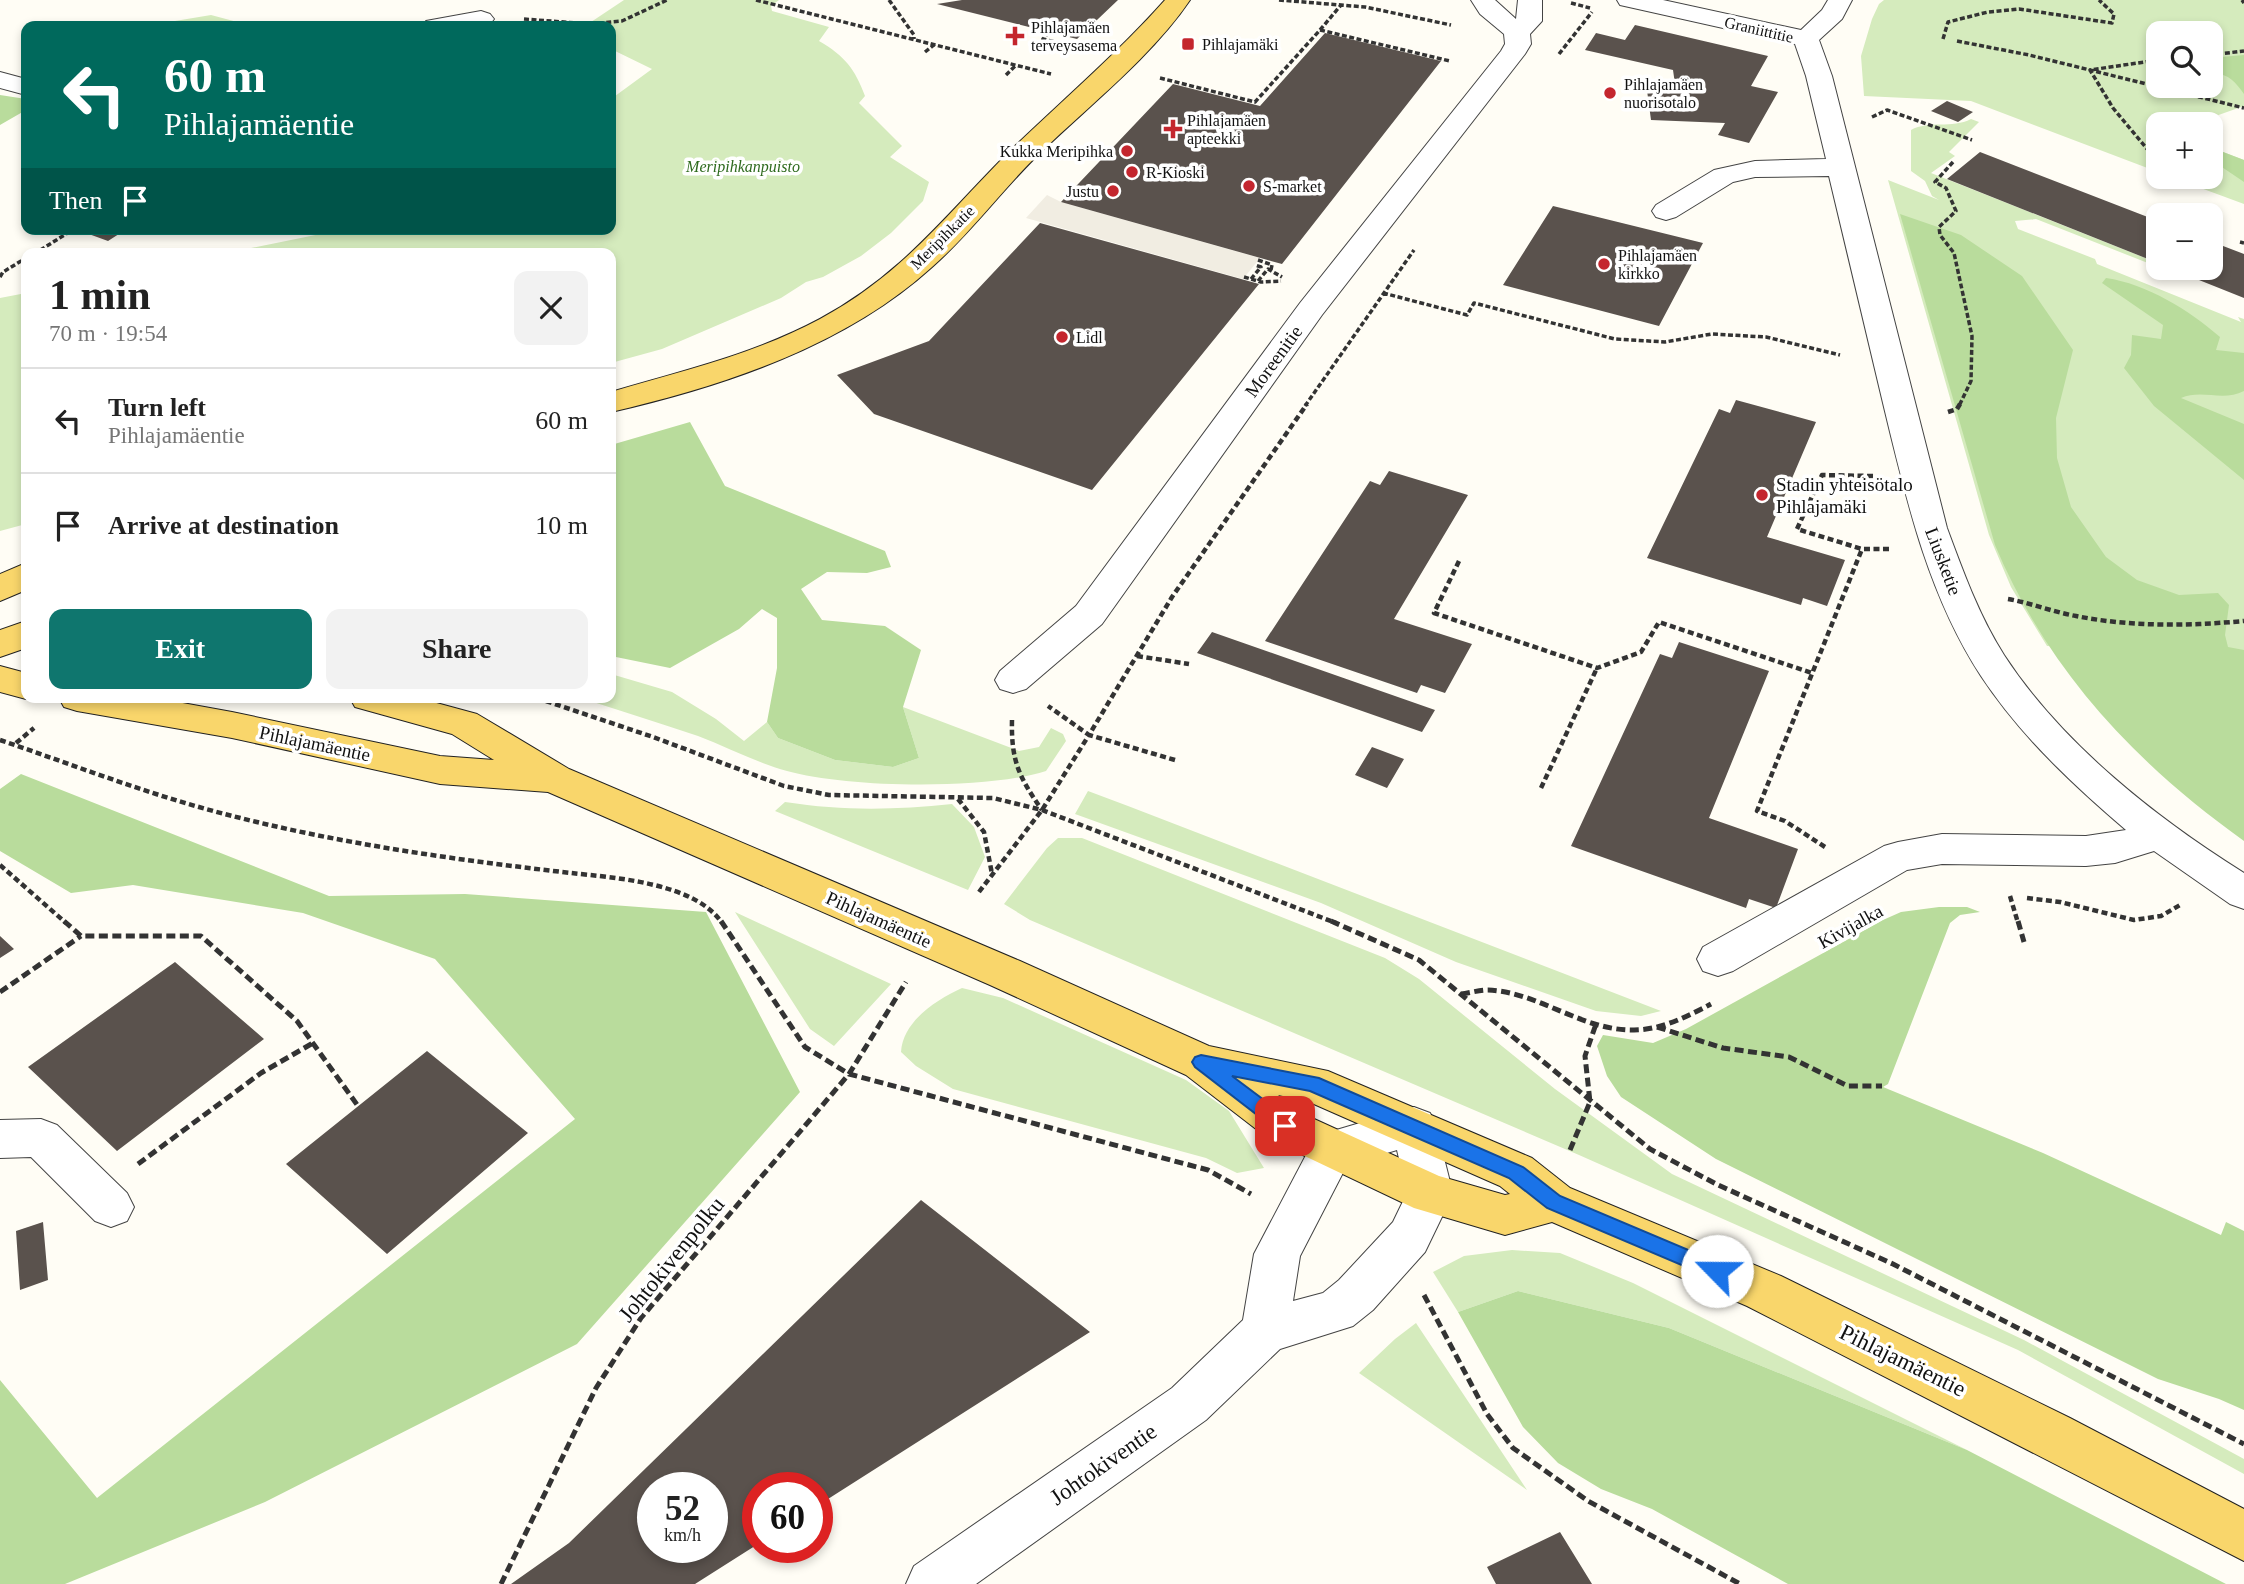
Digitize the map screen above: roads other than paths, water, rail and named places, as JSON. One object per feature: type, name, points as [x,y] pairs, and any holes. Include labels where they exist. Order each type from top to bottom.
[{"type":"main road","name":"Meripihkatie","points":[[616,401],[722,369],[784,346],[830,325],[867,303],[922,261],[1022,155],[1096,86],[1179,0]]},
{"type":"main road","points":[[0,589],[21,578]]},
{"type":"main road","points":[[0,617],[21,622]]},
{"type":"main road","points":[[0,645],[21,635]]},
{"type":"main road","points":[[0,679],[21,685]]},
{"type":"main road","name":"Pihlajamäentie","points":[[105,703],[232,726],[440,770],[555,779]]},
{"type":"main road","name":"Pihlajamäentie","points":[[386,703],[464,724],[555,779],[1004,973],[1201,1062],[1285,1126],[1430,1195],[1505,1215],[1553,1202]]},
{"type":"main road","name":"Pihlajamäentie","points":[[1201,1062],[1312,1084],[1516,1172],[1553,1202],[1764,1291],[2052,1435],[2244,1536]]},
{"type":"street","points":[[1483,0],[1489,9],[1517,32]]},
{"type":"street","name":"Moreenitie","points":[[1013,681],[1089,615],[1325,290],[1513,54],[1518,44],[1517,32],[1529,20],[1530,0]]},
{"type":"street","name":"Graniittitie","points":[[1629,0],[1806,39]]},
{"type":"street","points":[[1806,39],[1833,14],[1840,0]]},
{"type":"street","points":[[468,21],[481,19]]},
{"type":"street","name":"Liusketie","points":[[1806,39],[1819,76],[1918,480],[1938,550],[1956,597],[2004,682],[2072,757],[2161,834],[2232,886]]},
{"type":"street","points":[[0,80],[21,86]]},
{"type":"street","points":[[1666,211],[1724,176],[1755,169],[1842,167]]},
{"type":"street","name":"Kivijalka","points":[[1718,959],[1898,857],[1942,849],[2086,851],[2115,848],[2161,834]]},
{"type":"street","points":[[1265,1331],[1277,1254],[1332,1150],[1414,1126],[1430,1195]]},
{"type":"street","points":[[0,1139],[41,1138],[104,1200]]},
{"type":"street","name":"Johtokiventie","points":[[932,1584],[1189,1404],[1265,1331],[1336,1311],[1385,1266],[1409,1237],[1430,1195]]},
{"type":"place","name":"Pihlajamäen terveysasema","points":[[1015,36]]},
{"type":"place","name":"Pihlajamäki","points":[[1188,44]]},
{"type":"place","name":"Pihlajamäen nuorisotalo","points":[[1610,93]]},
{"type":"place","name":"Pihlajamäen apteekki","points":[[1173,129]]},
{"type":"place","name":"Kukka Meripihka","points":[[1127,151]]},
{"type":"place","name":"R-Kioski","points":[[1132,172]]},
{"type":"place","name":"S-market","points":[[1249,186]]},
{"type":"place","name":"Justu","points":[[1113,191]]},
{"type":"place","name":"Pihlajamäen kirkko","points":[[1604,264]]},
{"type":"place","name":"Lidl","points":[[1062,337]]},
{"type":"place","name":"Stadin yhteisötalo Pihlajamäki","points":[[1762,495]]},
{"type":"park label","name":"Meripihkanpuisto","points":[[743,166]]}]
